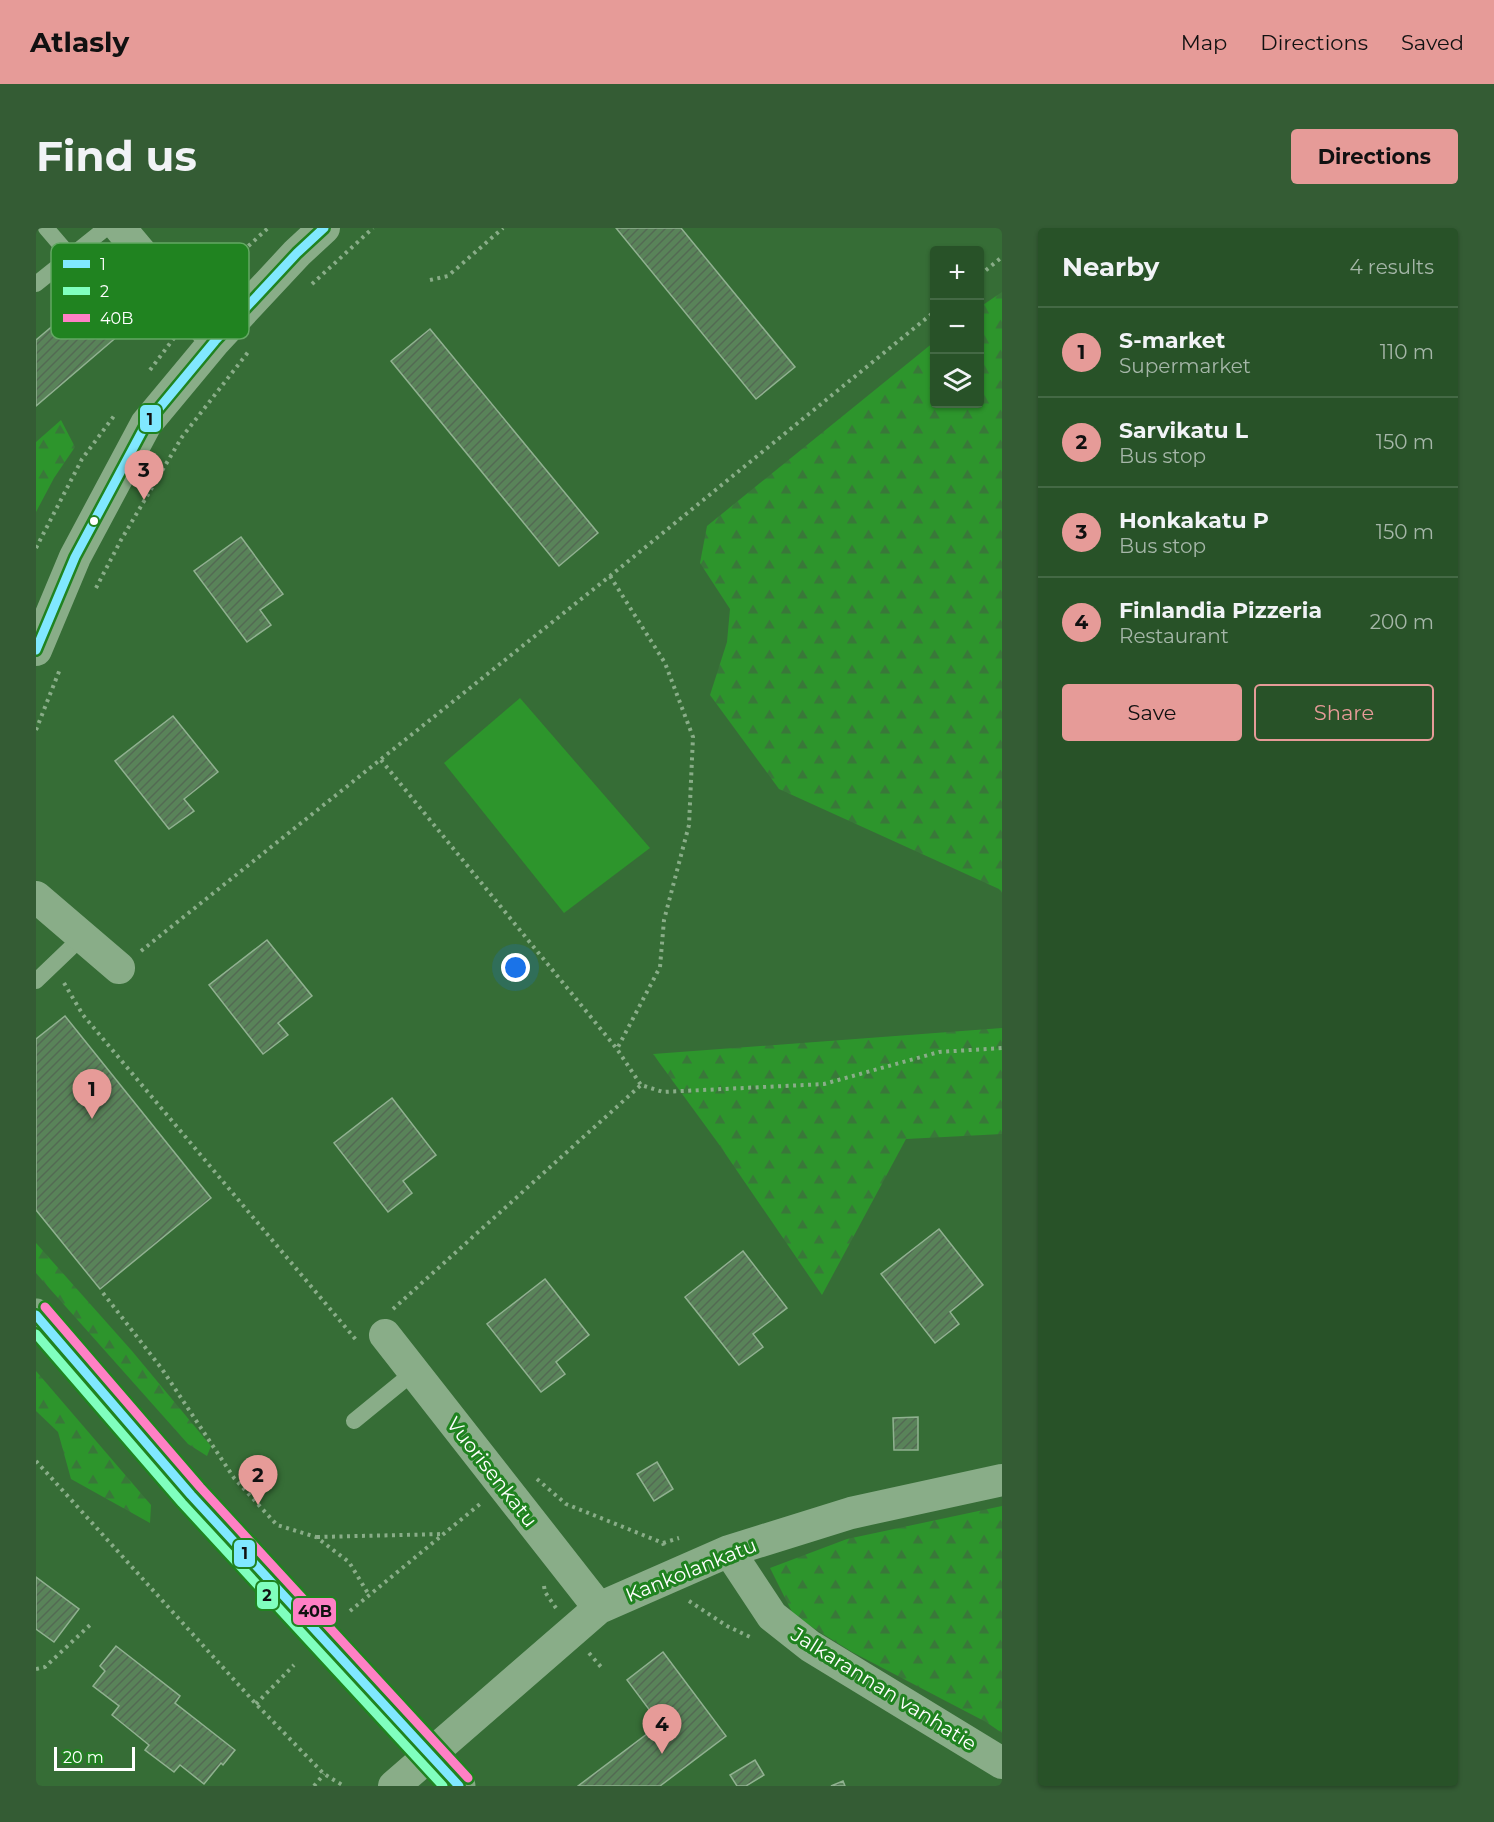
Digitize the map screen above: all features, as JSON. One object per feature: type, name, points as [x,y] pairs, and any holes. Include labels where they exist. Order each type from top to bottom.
[{"type":"main road","points":[[36,1315],[106,1400],[315,1632],[459,1786]]},
{"type":"street","points":[[120,228],[133,243]]},
{"type":"street","points":[[249,305],[324,228]]},
{"type":"street","points":[[48,658],[75,557],[146,424],[215,341]]},
{"type":"street","points":[[36,897],[119,968]]},
{"type":"street","name":"Vuorisenkatu","points":[[371,1334],[414,1372],[599,1608]]},
{"type":"street","name":"Kankolankatu","points":[[394,1786],[599,1608],[729,1551],[851,1513],[1002,1480]]},
{"type":"street","name":"Jalkarannan vanhatie","points":[[729,1551],[772,1616],[810,1646],[1002,1763]]},
{"type":"lane","points":[[46,228],[59,243]]},
{"type":"lane","points":[[86,243],[106,228]]},
{"type":"lane","points":[[36,284],[51,271]]},
{"type":"lane","points":[[36,981],[82,937]]},
{"type":"lane","points":[[354,1421],[414,1372]]},
{"type":"path","points":[[304,292],[373,228]]},
{"type":"path","points":[[430,280],[448,276],[503,228]]},
{"type":"path","points":[[984,272],[1002,257]]},
{"type":"path","points":[[119,968],[610,576],[930,315]]},
{"type":"path","points":[[94,592],[121,540],[182,437],[253,346]]},
{"type":"path","points":[[610,576],[665,663],[693,737],[689,825],[664,920],[660,967],[617,1049]]},
{"type":"path","points":[[36,730],[48,658]]},
{"type":"path","points":[[381,760],[617,1049],[641,1085],[663,1092],[824,1084],[939,1052],[1002,1048]]},
{"type":"path","points":[[54,966],[83,1015],[371,1334],[641,1085]]},
{"type":"path","points":[[103,1293],[162,1369],[234,1478],[277,1525],[316,1537],[444,1534]]},
{"type":"path","points":[[36,1461],[256,1704],[324,1774],[344,1786]]},
{"type":"path","points":[[350,1611],[486,1499]]},
{"type":"path","points":[[316,1537],[349,1562],[369,1595]]},
{"type":"path","points":[[36,1669],[45,1667],[90,1624]]},
{"type":"path","points":[[256,1704],[294,1665]]},
{"type":"path","points":[[314,1786],[324,1774]]},
{"type":"green space","points":[[1002,292],[1002,893],[999,889],[779,789],[710,695],[727,642],[730,609],[700,563],[707,526],[930,345],[930,408],[984,408],[984,304]]},
{"type":"green space","points":[[61,420],[75,447],[54,478],[36,512],[36,442]]},
{"type":"green space","points":[[520,698],[650,848],[564,913],[444,763]]},
{"type":"green space","points":[[1002,1028],[1002,1134],[906,1139],[822,1295],[718,1143],[653,1054]]},
{"type":"green space","points":[[36,1243],[132,1351],[211,1446],[207,1456],[188,1444],[36,1273]]},
{"type":"green space","points":[[36,1371],[151,1505],[150,1523],[71,1479],[58,1432],[36,1411]]},
{"type":"green space","points":[[1002,1506],[1002,1733],[986,1722],[852,1652],[794,1616],[770,1568],[847,1539]]},
{"type":"building","points":[[616,228],[681,228],[795,367],[756,399]]},
{"type":"building","points":[[51,327],[51,339],[114,339],[36,406],[36,340]]},
{"type":"building","points":[[430,329],[598,533],[559,566],[391,361]]},
{"type":"building","points":[[241,537],[283,594],[260,610],[271,625],[247,642],[194,571]]},
{"type":"building","points":[[173,716],[218,772],[184,799],[194,811],[169,829],[115,761]]},
{"type":"building","points":[[267,940],[312,996],[278,1023],[288,1035],[263,1054],[209,985]]},
{"type":"building","points":[[65,1016],[211,1198],[100,1289],[36,1210],[36,1039]]},
{"type":"building","points":[[392,1098],[436,1155],[403,1181],[412,1193],[388,1212],[334,1143]]},
{"type":"building","points":[[939,1229],[983,1285],[950,1312],[959,1324],[935,1343],[881,1274]]},
{"type":"building","points":[[743,1251],[787,1308],[753,1334],[763,1347],[739,1365],[685,1297]]},
{"type":"building","points":[[545,1279],[589,1335],[556,1362],[565,1374],[541,1392],[487,1324]]},
{"type":"building","points":[[918,1417],[918,1450],[894,1450],[893,1418]]},
{"type":"building","points":[[657,1462],[673,1489],[654,1501],[637,1474]]},
{"type":"building","points":[[36,1577],[79,1609],[54,1642],[36,1629]]},
{"type":"building","points":[[116,1646],[180,1696],[175,1703],[235,1750],[204,1784],[180,1765],[174,1772],[145,1750],[149,1745],[112,1715],[119,1706],[93,1686],[105,1671],[100,1666]]},
{"type":"building","points":[[663,1652],[726,1736],[660,1786],[578,1786],[660,1724],[627,1680]]},
{"type":"building","points":[[755,1760],[764,1775],[746,1786],[737,1786],[730,1775]]},
{"type":"building","points":[[843,1781],[845,1786],[831,1786]]},
{"type":"transit line","name":"1","points":[[249,305],[324,228]]},
{"type":"transit line","name":"1","points":[[36,650],[75,557],[146,424],[217,339]]},
{"type":"transit line","name":"40B","points":[[45,1307],[200,1487],[468,1778]]},
{"type":"transit line","name":"1","points":[[36,1315],[191,1495],[459,1786]]},
{"type":"transit line","name":"2","points":[[36,1334],[182,1503],[443,1786]]},
{"type":"place","name":"Honkakatu P","points":[[144,500]]},
{"type":"place","name":"S-market","points":[[92,1119]]},
{"type":"place","name":"Sarvikatu L","points":[[258,1505]]},
{"type":"place","name":"Finlandia Pizzeria","points":[[662,1754]]}]
